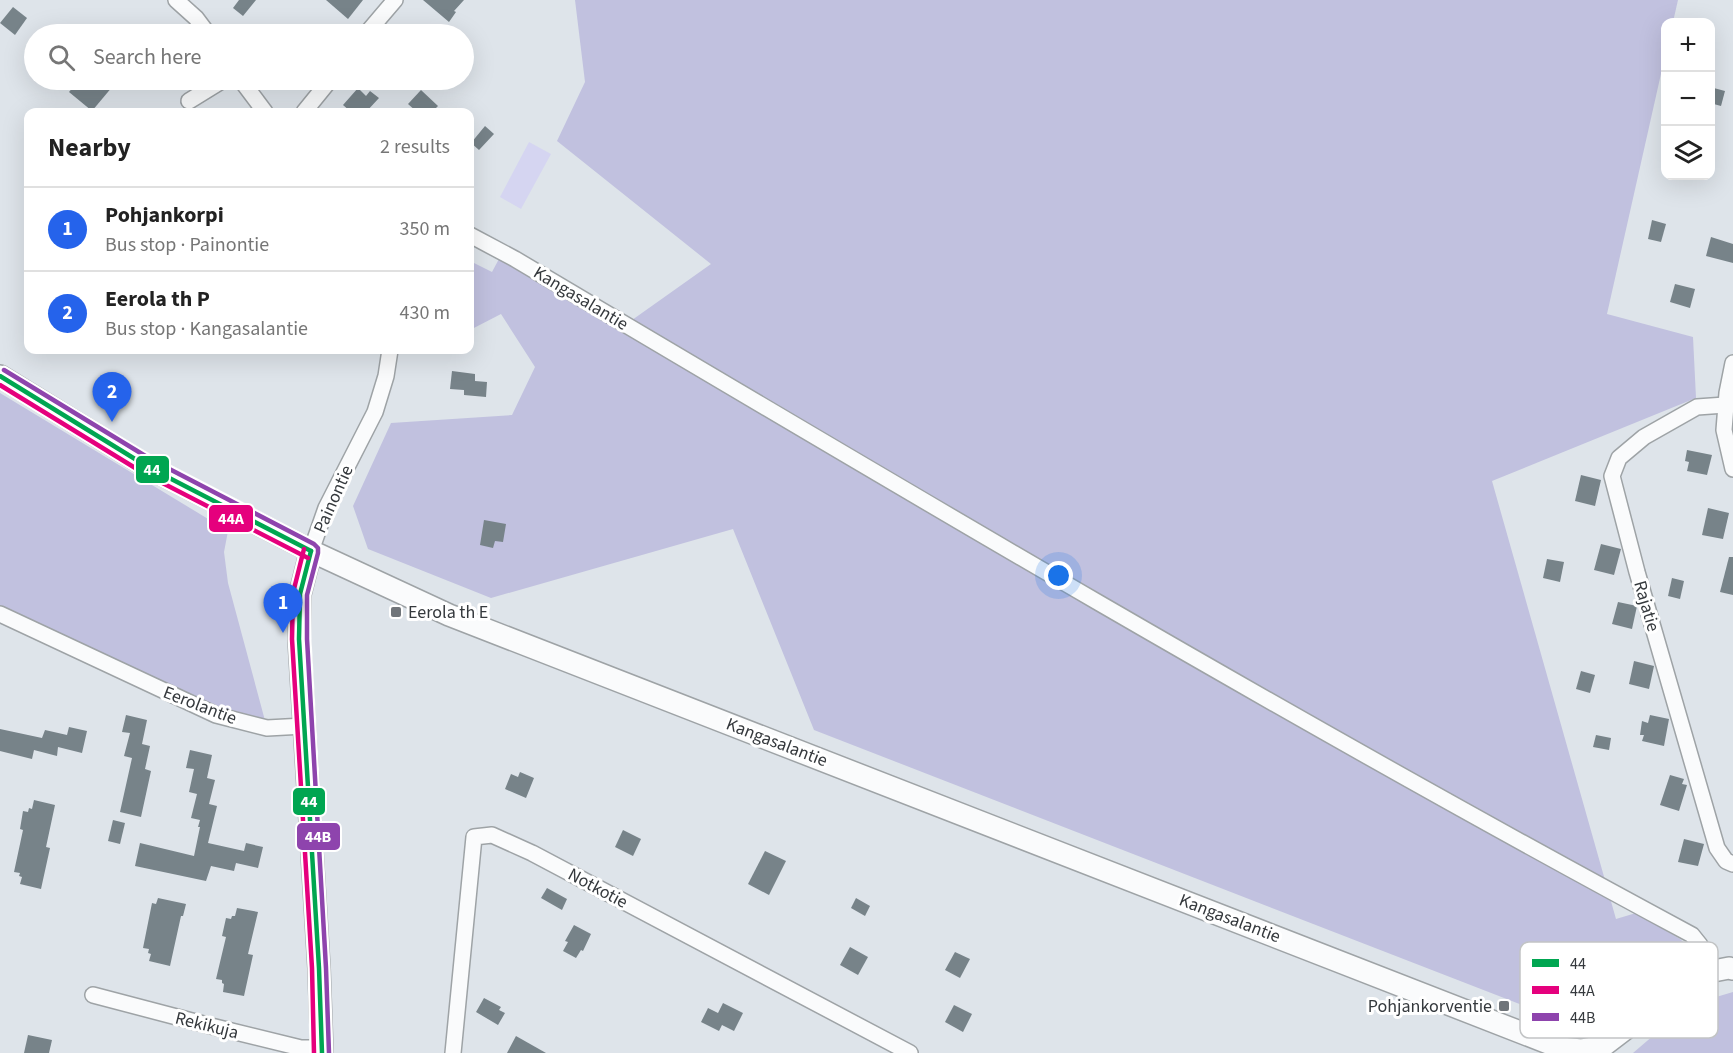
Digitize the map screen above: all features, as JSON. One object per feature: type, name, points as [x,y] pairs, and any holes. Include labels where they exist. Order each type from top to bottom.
[{"type":"main road","name":"Kangasalantie","points":[[0,376],[148,467],[311,551],[449,615],[1520,1033]]},
{"type":"main road","name":"Painontie","points":[[304,726],[299,639],[300,594],[311,551]]},
{"type":"main road","points":[[304,726],[320,968],[322,1051]]},
{"type":"main road","points":[[1718,970],[1733,969]]},
{"type":"main road","name":"Kangasalantie","points":[[1533,1038],[1561,1048],[1580,1051]]},
{"type":"main road","points":[[1580,1051],[1603,1046],[1613,1038]]},
{"type":"street","points":[[176,0],[200,24]]},
{"type":"street","points":[[375,24],[395,0]]},
{"type":"street","points":[[189,101],[207,90]]},
{"type":"street","points":[[248,90],[262,108]]},
{"type":"street","points":[[307,108],[322,90]]},
{"type":"street","name":"Kangasalantie","points":[[474,237],[515,259],[913,496],[1300,719],[1692,935],[1698,942]]},
{"type":"street","name":"Painontie","points":[[311,551],[326,508],[375,412],[386,376],[389,354]]},
{"type":"street","points":[[1733,363],[1725,405],[1724,430],[1733,469]]},
{"type":"street","name":"Rajatie","points":[[1725,405],[1697,407],[1644,437],[1619,458],[1612,476],[1637,572],[1717,848],[1726,861],[1733,864]]},
{"type":"street","name":"Eerolantie","points":[[0,614],[216,715],[267,728],[304,726]]},
{"type":"street","name":"Notkotie","points":[[453,1053],[474,837],[492,835],[532,853],[910,1053]]},
{"type":"street","name":"Rekikuja","points":[[93,995],[211,1026],[322,1051]]},
{"type":"shaded area","points":[[575,0],[1678,0],[1674,18],[1661,18],[1661,74],[1607,314],[1693,337],[1696,398],[1492,481],[1616,919],[1636,913],[1683,942],[1520,942],[1520,1004],[814,730],[733,529],[491,598],[368,549],[353,506],[391,423],[512,415],[535,367],[501,314],[474,328],[474,263],[492,272],[500,257],[625,325],[711,264],[557,141],[585,82]]},
{"type":"shaded area","points":[[529,142],[551,154],[521,209],[500,197]]},
{"type":"shaded area","points":[[0,393],[228,531],[224,552],[228,583],[267,728],[216,715],[0,614]]},
{"type":"shaded area","points":[[1733,992],[1733,1053],[1633,1053],[1650,1038],[1718,1038],[1718,996]]},
{"type":"building","points":[[239,0],[256,0],[243,16],[233,8]]},
{"type":"building","points":[[326,0],[363,0],[348,19]]},
{"type":"building","points":[[423,0],[464,0],[454,11],[456,12],[449,22]]},
{"type":"building","points":[[13,7],[27,18],[15,35],[0,23]]},
{"type":"building","points":[[1715,88],[1725,91],[1721,106],[1715,104]]},
{"type":"building","points":[[71,90],[110,90],[95,108],[88,108],[69,92]]},
{"type":"building","points":[[356,90],[360,90],[366,96],[370,91],[379,98],[370,108],[346,108],[343,105]]},
{"type":"building","points":[[421,90],[438,106],[436,108],[412,108],[408,104]]},
{"type":"building","points":[[485,126],[494,134],[479,150],[474,146],[474,139]]},
{"type":"building","points":[[1652,220],[1666,224],[1661,242],[1648,239]]},
{"type":"building","points":[[1711,237],[1733,244],[1733,263],[1706,256]]},
{"type":"building","points":[[1675,284],[1695,289],[1690,308],[1670,302]]},
{"type":"building","points":[[452,371],[475,374],[475,381],[487,382],[486,397],[464,395],[464,390],[450,389]]},
{"type":"building","points":[[1687,450],[1712,455],[1707,475],[1687,471],[1689,462],[1685,461]]},
{"type":"building","points":[[1581,475],[1601,480],[1595,506],[1575,501]]},
{"type":"building","points":[[1708,508],[1729,513],[1723,539],[1702,535]]},
{"type":"building","points":[[484,520],[506,524],[503,542],[495,541],[493,548],[480,545]]},
{"type":"building","points":[[1601,544],[1621,549],[1614,575],[1594,570]]},
{"type":"building","points":[[1729,557],[1733,557],[1733,595],[1720,592]]},
{"type":"building","points":[[1547,559],[1564,562],[1560,582],[1543,578]]},
{"type":"building","points":[[1672,578],[1684,581],[1680,599],[1668,596]]},
{"type":"building","points":[[1618,602],[1637,606],[1632,629],[1612,624]]},
{"type":"building","points":[[1634,661],[1654,666],[1649,689],[1629,684]]},
{"type":"building","points":[[1581,671],[1595,675],[1590,693],[1576,689]]},
{"type":"building","points":[[126,715],[147,720],[142,744],[150,746],[145,769],[151,771],[141,817],[120,812],[132,758],[124,756],[130,733],[122,732]]},
{"type":"building","points":[[1650,715],[1669,719],[1664,746],[1642,741],[1644,735],[1640,735],[1642,721],[1648,723]]},
{"type":"building","points":[[69,727],[87,731],[82,753],[58,747],[57,756],[34,750],[32,759],[0,751],[0,729],[42,738],[45,730],[67,735]]},
{"type":"building","points":[[1596,735],[1611,738],[1609,750],[1593,747]]},
{"type":"building","points":[[190,750],[212,755],[207,778],[215,780],[209,804],[217,806],[208,843],[244,851],[246,843],[263,847],[258,868],[236,863],[234,871],[211,866],[206,881],[135,866],[140,843],[194,856],[200,820],[191,818],[197,794],[189,792],[194,769],[186,768]]},
{"type":"building","points":[[520,772],[534,778],[526,798],[505,789],[511,774],[518,777]]},
{"type":"building","points":[[1670,775],[1684,779],[1682,784],[1687,785],[1679,811],[1660,805]]},
{"type":"building","points":[[34,800],[55,805],[46,847],[50,848],[41,889],[20,884],[22,877],[19,876],[20,873],[14,872],[23,830],[20,829],[23,811],[28,812],[29,808],[32,809]]},
{"type":"building","points":[[113,820],[125,823],[120,844],[108,841]]},
{"type":"building","points":[[623,830],[641,839],[633,856],[615,847]]},
{"type":"building","points":[[1684,839],[1704,844],[1698,866],[1678,862]]},
{"type":"building","points":[[765,851],[786,861],[769,895],[748,884]]},
{"type":"building","points":[[547,888],[567,899],[562,910],[541,898]]},
{"type":"building","points":[[158,898],[186,904],[183,916],[181,916],[170,966],[149,961],[151,954],[148,953],[149,949],[143,948],[152,903],[156,904]]},
{"type":"building","points":[[856,898],[870,906],[865,916],[851,908]]},
{"type":"building","points":[[237,908],[258,912],[248,954],[253,955],[244,996],[223,992],[222,980],[216,979],[226,937],[222,936],[226,918],[231,919],[235,916]]},
{"type":"building","points":[[574,925],[591,934],[583,951],[581,950],[576,958],[563,951],[568,942],[565,941]]},
{"type":"building","points":[[850,947],[868,957],[858,975],[840,965]]},
{"type":"building","points":[[955,952],[970,959],[960,978],[945,970]]},
{"type":"building","points":[[484,998],[501,1007],[499,1010],[505,1013],[498,1025],[476,1012]]},
{"type":"building","points":[[723,1003],[743,1013],[734,1031],[722,1025],[719,1031],[701,1022],[708,1008],[718,1013]]},
{"type":"building","points":[[954,1005],[972,1014],[963,1032],[945,1022]]},
{"type":"building","points":[[28,1035],[52,1040],[49,1053],[24,1053]]},
{"type":"building","points":[[516,1036],[546,1053],[507,1053]]},
{"type":"transit line","name":"44B","points":[[4,370],[152,460],[318,548],[307,595],[307,639],[329,1053]]},
{"type":"transit line","name":"44","points":[[0,376],[148,467],[311,551]]},
{"type":"transit line","name":"44A","points":[[0,385],[145,474],[308,558]]},
{"type":"transit line","name":"44A","points":[[304,549],[293,593],[292,639],[312,968],[314,1053]]},
{"type":"transit line","name":"44","points":[[311,551],[300,594],[299,639],[322,1053]]},
{"type":"place","name":"Eerola th P","points":[[112,422]]},
{"type":"place","name":"Eerola th E","points":[[396,612]]},
{"type":"place","name":"Pohjankorpi","points":[[283,633]]},
{"type":"place","name":"Pohjankorventie","points":[[1504,1006]]}]
